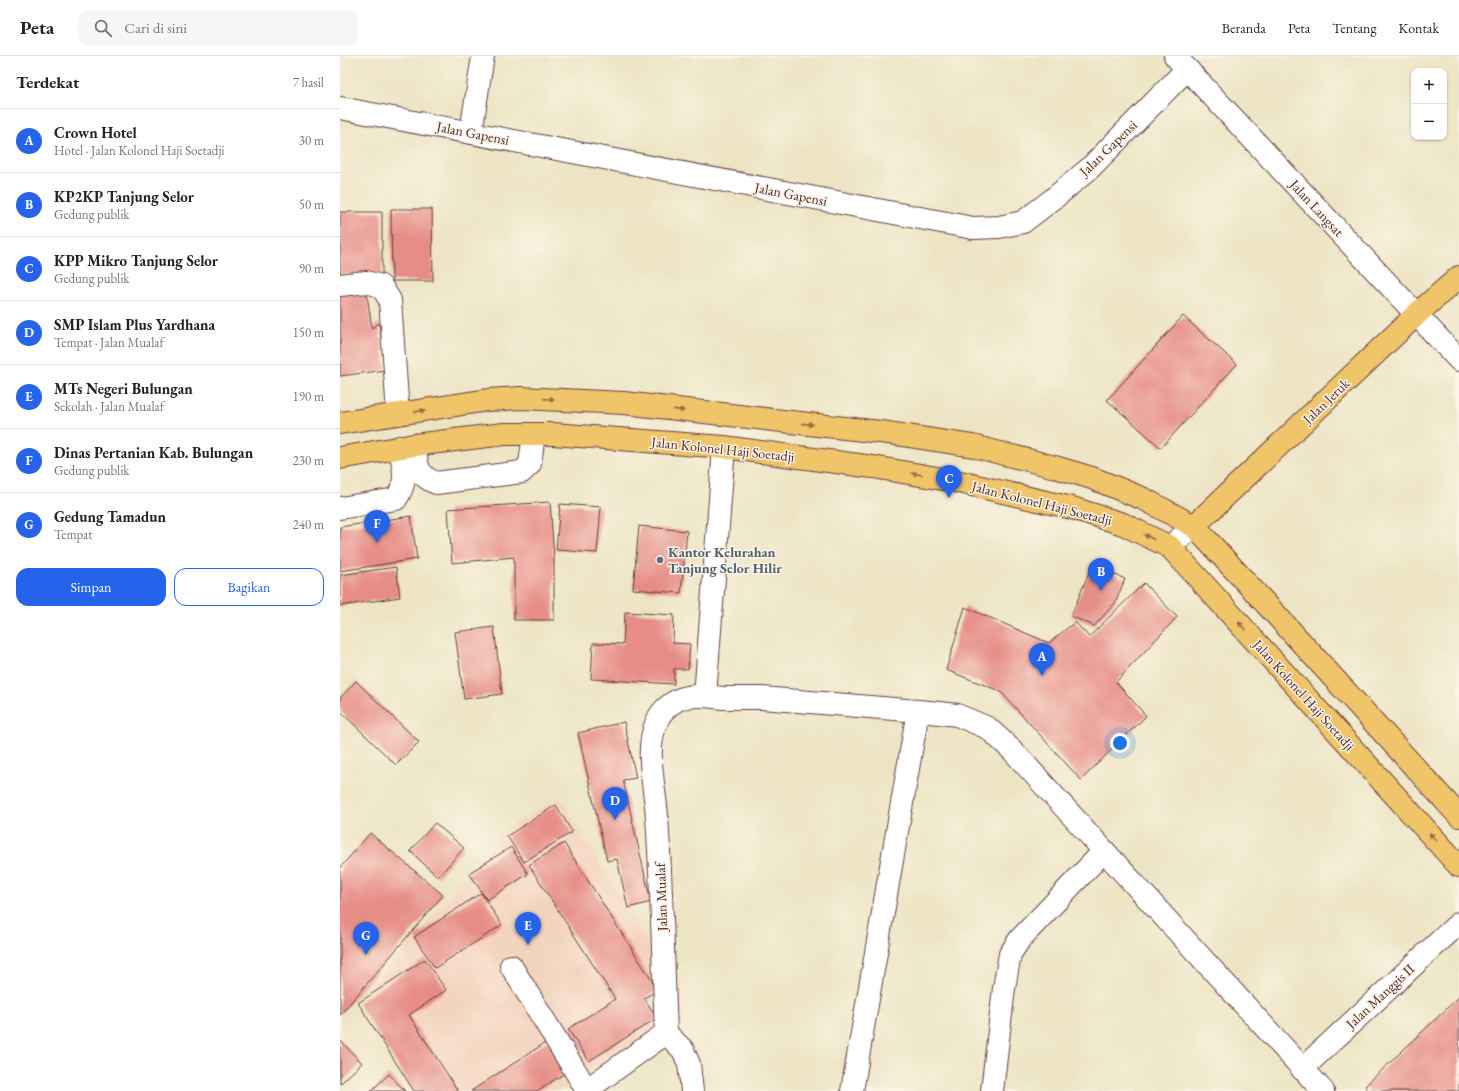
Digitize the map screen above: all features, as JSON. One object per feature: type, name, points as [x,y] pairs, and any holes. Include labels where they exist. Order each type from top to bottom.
[{"type":"main road","name":"Jalan Jeruk","points":[[1194,526],[1417,314],[1459,277]]},
{"type":"main road","points":[[340,423],[488,400],[522,398],[624,404],[889,434],[973,446],[1092,478],[1144,498],[1194,526],[1459,816]]},
{"type":"main road","name":"Jalan Kolonel Haji Soetadji","points":[[340,458],[407,446],[504,434],[553,434],[724,447],[873,467],[955,481],[1072,508],[1116,521],[1170,547],[1459,866]]},
{"type":"street","points":[[471,132],[483,56]]},
{"type":"street","name":"Jalan Gapensi","points":[[340,108],[958,226],[973,228],[999,227],[1023,222],[1090,168],[1181,63]]},
{"type":"street","name":"Jalan Langsat","points":[[1181,63],[1459,360]]},
{"type":"street","points":[[340,284],[366,282],[381,286],[390,300],[398,414]]},
{"type":"street","points":[[407,446],[420,473],[426,479],[436,483],[522,472],[530,464],[534,434]]},
{"type":"street","points":[[340,508],[396,499],[402,490],[405,477],[407,446]]},
{"type":"street","points":[[705,696],[724,447]]},
{"type":"street","points":[[1170,547],[1194,526]]},
{"type":"street","name":"Jalan Mualaf","points":[[666,1033],[657,816],[652,772],[651,746],[657,720],[664,710],[674,702],[686,697],[705,696],[723,698],[762,698],[918,711],[957,716],[988,728],[1013,751],[1323,1091]]},
{"type":"street","points":[[852,1091],[918,711]]},
{"type":"street","points":[[992,1091],[1004,988],[1010,954],[1020,939],[1104,851]]},
{"type":"street","name":"Jalan Manggis II","points":[[1302,1069],[1459,923]]},
{"type":"street","points":[[511,966],[586,1090],[666,1033],[683,1050],[689,1064],[692,1091]]},
{"type":"shaded area","points":[[560,797],[628,908],[652,953],[654,1029],[559,1091],[415,1091],[358,1003],[507,828]]},
{"type":"building","points":[[391,209],[432,209],[433,281],[392,281]]},
{"type":"building","points":[[340,212],[382,212],[382,275],[340,275]]},
{"type":"building","points":[[366,289],[372,328],[379,323],[386,370],[340,376],[340,293]]},
{"type":"building","points":[[1183,316],[1237,364],[1161,448],[1107,400]]},
{"type":"building","points":[[550,502],[554,558],[554,620],[514,620],[514,557],[452,563],[448,509]]},
{"type":"building","points":[[560,504],[601,507],[597,553],[556,550]]},
{"type":"building","points":[[411,516],[417,559],[340,571],[340,527]]},
{"type":"building","name":"Kantor Kelurahan Tanjung Selor Hilir","points":[[639,526],[687,531],[681,593],[633,589]]},
{"type":"building","points":[[1092,565],[1125,579],[1115,603],[1094,626],[1071,616]]},
{"type":"building","points":[[396,567],[400,597],[340,606],[340,575]]},
{"type":"building","points":[[1144,583],[1177,617],[1116,682],[1146,716],[1081,780],[1000,691],[946,670],[965,607],[1049,643],[1075,622],[1089,637]]},
{"type":"building","points":[[625,612],[674,615],[673,643],[690,644],[688,669],[674,669],[674,684],[591,679],[593,643],[623,644]]},
{"type":"building","points":[[494,627],[502,694],[464,699],[455,632]]},
{"type":"building","points":[[356,681],[419,742],[396,765],[340,711],[340,698]]},
{"type":"building","points":[[624,722],[636,778],[623,780],[651,902],[628,908],[617,859],[607,861],[578,733]]},
{"type":"building","points":[[556,805],[572,832],[524,862],[507,836]]},
{"type":"building","points":[[435,823],[464,848],[438,877],[410,851]]},
{"type":"building","points":[[370,833],[443,895],[340,1015],[340,868]]},
{"type":"building","points":[[564,843],[658,990],[644,998],[657,1018],[589,1061],[568,1029],[615,999],[529,865]]},
{"type":"building","points":[[511,847],[528,874],[487,900],[469,873]]},
{"type":"building","points":[[481,893],[502,925],[435,968],[414,937]]},
{"type":"building","points":[[425,959],[446,990],[409,1015],[458,1091],[414,1091],[358,1003]]},
{"type":"building","points":[[1459,997],[1459,1091],[1369,1091],[1365,1086]]},
{"type":"building","points":[[340,1040],[362,1063],[340,1084]]},
{"type":"building","points":[[548,1041],[568,1071],[538,1091],[471,1091]]},
{"type":"building","points":[[389,1074],[405,1091],[371,1091]]},
{"type":"place","name":"KPP Mikro Tanjung Selor","points":[[949,498]]},
{"type":"place","name":"Dinas Pertanian Kab. Bulungan","points":[[377,543]]},
{"type":"place","name":"Kantor Kelurahan Tanjung Selor Hilir","points":[[660,560]]},
{"type":"place","name":"KP2KP Tanjung Selor","points":[[1101,591]]},
{"type":"place","name":"Crown Hotel","points":[[1042,676]]},
{"type":"place","name":"SMP Islam Plus Yardhana","points":[[615,820]]},
{"type":"place","name":"MTs Negeri Bulungan","points":[[528,945]]},
{"type":"place","name":"Gedung Tamadun","points":[[366,955]]}]
